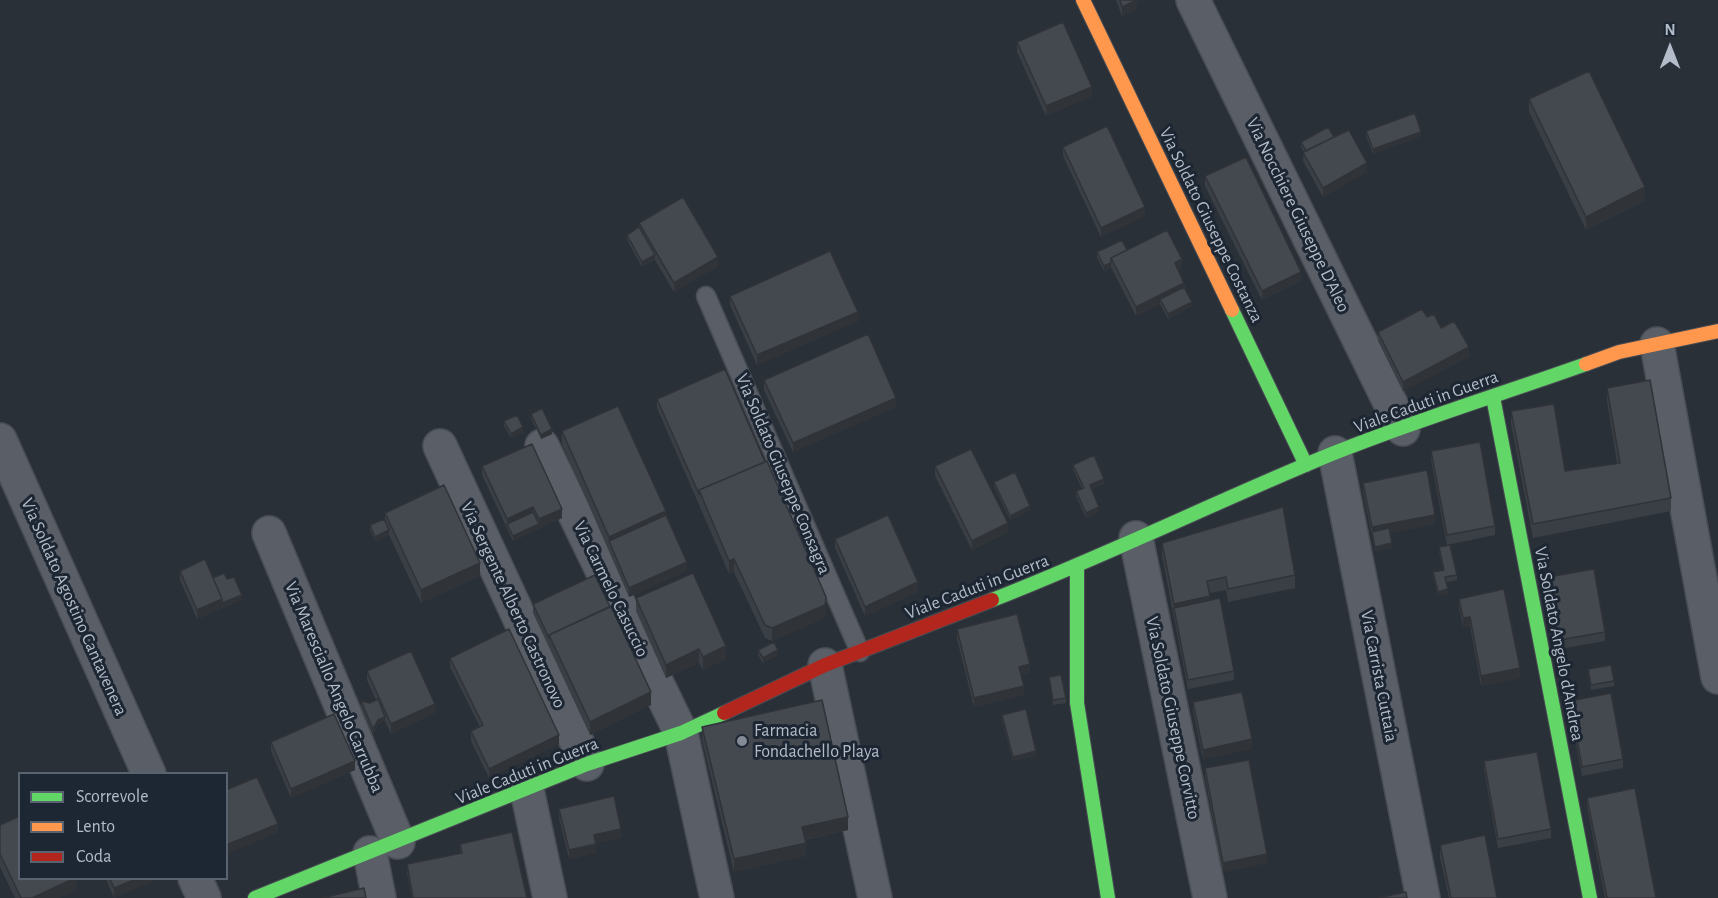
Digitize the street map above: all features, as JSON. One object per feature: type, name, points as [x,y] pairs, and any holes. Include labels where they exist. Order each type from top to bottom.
[{"type":"street","name":"Via Soldato Giuseppe Costanza","points":[[1083,0],[1320,459]]},
{"type":"street","name":"Via Nocchiere Giuseppe D'Aleo","points":[[1192,0],[1403,429]]},
{"type":"street","name":"Viale Caduti in Guerra","points":[[255,898],[587,764],[681,733],[825,665],[1077,567],[1136,538],[1320,459],[1619,352],[1718,331]]},
{"type":"street","points":[[1657,344],[1718,677]]},
{"type":"street","name":"Via Soldato Angelo d'Andrea","points":[[1493,397],[1590,898]]},
{"type":"street","name":"Via Soldato Agostino Cantavenera","points":[[0,440],[147,772]]},
{"type":"street","name":"Via Sergente Alberto Castronovo","points":[[440,446],[587,764]]},
{"type":"street","name":"Via Carmelo Casuccio","points":[[542,446],[681,733],[717,898]]},
{"type":"street","name":"Via Carrista Cuttaia","points":[[1320,459],[1423,898]]},
{"type":"street","name":"Via Maresciallo Angelo Carrubba","points":[[269,533],[384,847],[379,898]]},
{"type":"street","name":"Via Soldato Giuseppe Corvitto","points":[[1136,538],[1210,898]]},
{"type":"street","points":[[1077,567],[1077,703],[1108,898]]},
{"type":"street","points":[[825,665],[875,898]]},
{"type":"street","points":[[527,790],[550,898]]},
{"type":"street","points":[[195,880],[204,898]]},
{"type":"lane","name":"Via Soldato Giuseppe Consagra","points":[[706,296],[860,652]]},
{"type":"building","points":[[1120,0],[1137,0],[1122,7]]},
{"type":"building","points":[[1063,22],[1092,87],[1046,106],[1017,42]]},
{"type":"building","points":[[1589,71],[1645,187],[1586,217],[1529,99]]},
{"type":"building","points":[[1415,113],[1421,132],[1373,149],[1366,131]]},
{"type":"building","points":[[1107,126],[1145,207],[1101,228],[1063,147]]},
{"type":"building","points":[[1328,127],[1334,137],[1306,151],[1301,142]]},
{"type":"building","points":[[1349,130],[1367,163],[1323,188],[1303,152]]},
{"type":"building","points":[[1246,157],[1301,272],[1262,291],[1205,176]]},
{"type":"building","points":[[683,197],[718,257],[674,283],[639,223]]},
{"type":"building","points":[[639,227],[655,255],[642,262],[627,235]]},
{"type":"building","points":[[1167,230],[1182,259],[1175,263],[1184,283],[1136,307],[1111,258]]},
{"type":"building","points":[[1122,240],[1127,250],[1111,258],[1111,263],[1104,266],[1097,252]]},
{"type":"building","points":[[830,251],[858,312],[757,355],[730,296]]},
{"type":"building","points":[[1184,287],[1192,302],[1168,314],[1160,299]]},
{"type":"building","points":[[1422,309],[1427,317],[1434,314],[1441,328],[1454,321],[1469,347],[1403,382],[1378,332]]},
{"type":"building","points":[[868,334],[896,398],[793,443],[764,380]]},
{"type":"building","points":[[725,369],[765,462],[699,490],[699,494],[657,399]]},
{"type":"building","points":[[1650,380],[1671,498],[1533,524],[1511,411],[1554,404],[1565,471],[1620,463],[1607,388]]},
{"type":"building","points":[[618,406],[666,511],[609,537],[562,431]]},
{"type":"building","points":[[542,408],[552,429],[541,435],[531,414]]},
{"type":"building","points":[[517,415],[523,427],[511,434],[504,421]]},
{"type":"building","points":[[1480,442],[1495,526],[1447,535],[1431,451]]},
{"type":"building","points":[[532,444],[562,509],[539,519],[533,507],[507,519],[482,466]]},
{"type":"building","points":[[971,449],[1008,523],[972,541],[935,466]]},
{"type":"building","points":[[1094,455],[1104,479],[1090,485],[1099,507],[1086,513],[1076,491],[1084,488],[1073,465]]},
{"type":"building","points":[[767,461],[826,597],[825,605],[772,628],[765,625],[734,559],[729,561],[699,490]]},
{"type":"building","points":[[1427,470],[1435,515],[1372,527],[1363,483]]},
{"type":"building","points":[[1015,472],[1030,506],[1010,516],[994,482]]},
{"type":"building","points":[[444,485],[480,563],[421,590],[385,513]]},
{"type":"building","points":[[1283,507],[1295,575],[1228,589],[1226,577],[1207,581],[1210,596],[1174,604],[1162,543]]},
{"type":"building","points":[[533,512],[539,524],[513,536],[507,524]]},
{"type":"building","points":[[666,515],[687,562],[629,588],[609,541]]},
{"type":"building","points":[[888,515],[918,582],[865,607],[835,539]]},
{"type":"building","points":[[384,519],[389,530],[375,537],[370,525]]},
{"type":"building","points":[[1389,528],[1392,543],[1375,547],[1372,532]]},
{"type":"building","points":[[1450,545],[1457,575],[1445,577],[1448,589],[1438,592],[1433,572],[1444,570],[1439,547]]},
{"type":"building","points":[[205,559],[222,599],[197,610],[180,571]]},
{"type":"building","points":[[1594,569],[1605,632],[1554,641],[1543,578]]},
{"type":"building","points":[[224,573],[227,579],[234,577],[242,595],[222,603],[213,578]]},
{"type":"building","points":[[693,573],[726,646],[703,657],[699,649],[666,665],[636,598]]},
{"type":"building","points":[[595,575],[610,607],[549,635],[549,638],[533,604]]},
{"type":"building","points":[[1504,589],[1520,668],[1481,676],[1470,617],[1463,618],[1459,599]]},
{"type":"building","points":[[1220,598],[1234,671],[1188,680],[1174,608]]},
{"type":"building","points":[[611,606],[651,692],[590,722],[549,635]]},
{"type":"building","points":[[1017,614],[1030,664],[1019,667],[1024,686],[974,698],[957,629]]},
{"type":"building","points":[[509,629],[559,735],[489,769],[471,731],[483,725],[450,658]]},
{"type":"building","points":[[774,642],[778,650],[763,658],[758,650]]},
{"type":"building","points":[[411,651],[435,704],[391,724],[367,671]]},
{"type":"building","points":[[1611,665],[1614,681],[1591,685],[1588,669]]},
{"type":"building","points":[[1061,675],[1066,698],[1053,700],[1049,677]]},
{"type":"building","points":[[1242,692],[1252,739],[1203,750],[1193,702]]},
{"type":"building","points":[[1611,693],[1623,759],[1582,767],[1570,701]]},
{"type":"building","points":[[378,699],[385,717],[378,720],[373,729],[361,701],[370,703]]},
{"type":"building","points":[[822,700],[848,817],[802,827],[806,843],[734,859],[702,727]]},
{"type":"building","points":[[1026,709],[1036,751],[1013,757],[1002,715]]},
{"type":"building","points":[[334,714],[355,761],[291,789],[271,742]]},
{"type":"building","points":[[1537,752],[1551,829],[1498,839],[1484,761]]},
{"type":"building","points":[[1249,760],[1267,854],[1223,863],[1205,768]]},
{"type":"building","points":[[257,777],[278,824],[228,844],[228,789]]},
{"type":"building","points":[[1635,788],[1656,898],[1607,898],[1587,798]]},
{"type":"building","points":[[614,796],[621,829],[594,835],[596,844],[569,850],[559,809]]},
{"type":"building","points":[[18,817],[18,880],[71,880],[32,898],[21,898],[0,854],[0,825]]},
{"type":"building","points":[[512,832],[527,898],[413,898],[407,864],[462,853],[460,844]]},
{"type":"building","points":[[1485,835],[1497,898],[1451,898],[1440,845]]},
{"type":"building","points":[[110,880],[134,880],[114,888]]},
{"type":"building","points":[[364,888],[366,898],[322,898]]},
{"type":"building","points":[[1406,892],[1407,898],[1378,898]]},
{"type":"traffic: fast","points":[[1232,310],[1306,465]]},
{"type":"traffic: fast","points":[[992,600],[1078,565],[1334,453],[1586,364]]},
{"type":"traffic: fast","points":[[1493,397],[1590,898]]},
{"type":"traffic: fast","points":[[1077,567],[1077,703],[1108,898]]},
{"type":"traffic: fast","points":[[255,898],[587,764],[681,733],[724,713]]},
{"type":"traffic: slow","points":[[1083,0],[1232,310]]},
{"type":"traffic: slow","points":[[1586,364],[1619,352],[1718,331]]},
{"type":"traffic: jam","points":[[724,713],[825,665],[992,600]]},
{"type":"place","name":"Farmacia Fondachello Playa","points":[[742,741]]}]
